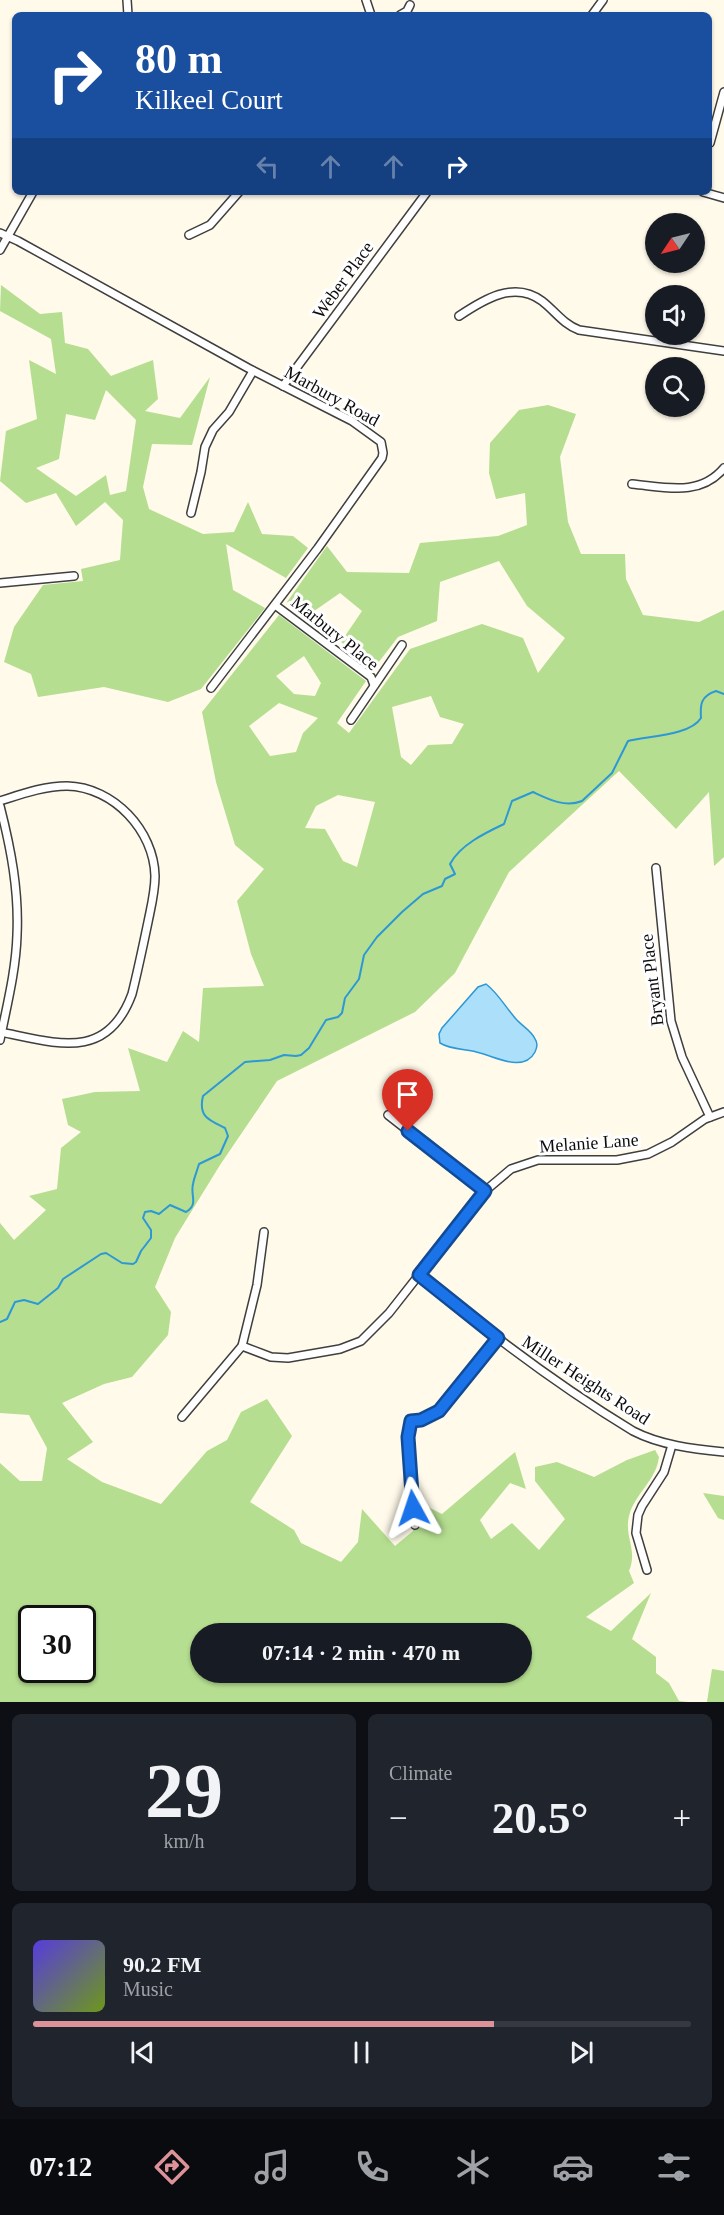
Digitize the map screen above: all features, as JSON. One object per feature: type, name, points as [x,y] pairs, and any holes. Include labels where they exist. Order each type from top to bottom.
[{"type":"street","points":[[405,12],[410,5]]},
{"type":"street","points":[[712,136],[724,92]]},
{"type":"street","points":[[0,250],[4,235],[31,195]]},
{"type":"street","points":[[189,235],[210,225],[236,195]]},
{"type":"street","name":"Weber Place","points":[[284,386],[425,195]]},
{"type":"street","name":"Marbury Road","points":[[4,235],[253,371],[342,416],[377,438],[383,447],[382,458],[318,548],[211,688]]},
{"type":"street","points":[[459,316],[495,295],[504,292],[522,293],[540,299],[562,321],[579,330],[724,351]]},
{"type":"street","points":[[191,513],[205,447],[213,430],[229,412],[253,371]]},
{"type":"street","points":[[632,484],[675,489],[695,487],[712,479],[724,468]]},
{"type":"street","points":[[0,583],[74,576]]},
{"type":"street","name":"Marbury Place","points":[[275,605],[371,677],[374,685]]},
{"type":"street","name":"Marbury Place","points":[[351,720],[402,645]]},
{"type":"street","points":[[0,801],[57,787],[82,788],[95,792],[118,805],[136,824],[150,849],[155,874],[153,900],[132,994],[127,1008],[115,1025],[89,1041],[69,1045],[1,1035],[16,958],[18,914],[11,856],[0,806]]},
{"type":"street","name":"Bryant Place","points":[[656,868],[671,1022],[682,1057],[710,1117]]},
{"type":"street","name":"Melanie Lane","points":[[242,1346],[271,1357],[288,1358],[351,1346],[370,1335],[485,1191],[501,1175],[526,1162],[548,1159],[617,1160],[648,1154],[672,1142],[710,1117],[724,1112]]},
{"type":"street","points":[[388,1115],[485,1191]]},
{"type":"street","points":[[182,1417],[242,1346],[257,1285],[264,1232]]},
{"type":"street","name":"Miller Heights Road","points":[[419,1275],[547,1375],[621,1424],[644,1437],[672,1445],[724,1452]]},
{"type":"street","points":[[415,1525],[408,1437],[411,1421],[421,1420],[439,1411],[498,1338]]},
{"type":"street","points":[[647,1570],[636,1533],[638,1515],[664,1472],[672,1445]]},
{"type":"green space","points":[[1,285],[40,314],[62,312],[65,343],[88,349],[111,376],[153,360],[158,399],[145,411],[180,418],[210,377],[192,445],[152,444],[143,487],[149,509],[203,534],[234,532],[248,502],[262,534],[293,536],[308,548],[286,578],[226,544],[233,590],[265,608],[201,689],[168,702],[104,687],[38,697],[31,674],[4,662],[14,627],[43,585],[83,581],[81,569],[120,560],[123,520],[105,502],[76,526],[56,493],[26,503],[0,481],[6,431],[37,419],[29,360],[56,374],[51,339],[0,311]],"holes":[[[106,390],[136,420],[126,491],[110,495],[106,475],[76,496],[36,468],[59,459],[66,414],[95,420]]]},
{"type":"green space","points":[[548,405],[576,414],[560,457],[568,522],[581,554],[625,554],[626,579],[643,615],[699,622],[724,610],[724,857],[714,866],[709,792],[676,829],[619,771],[509,872],[455,973],[415,1012],[277,1081],[220,1165],[175,1238],[155,1287],[171,1312],[168,1335],[132,1377],[104,1384],[62,1403],[93,1442],[67,1459],[102,1482],[161,1504],[207,1451],[227,1440],[241,1412],[267,1399],[292,1436],[250,1502],[294,1530],[301,1543],[341,1562],[358,1542],[362,1509],[395,1546],[413,1531],[416,1501],[442,1514],[515,1452],[526,1489],[510,1483],[480,1520],[491,1539],[512,1523],[539,1550],[565,1519],[535,1481],[535,1467],[557,1462],[594,1477],[627,1460],[655,1450],[659,1457],[654,1473],[636,1500],[629,1516],[628,1530],[632,1556],[629,1571],[634,1583],[586,1617],[611,1631],[651,1593],[632,1639],[656,1657],[656,1673],[669,1683],[679,1701],[688,1702],[0,1702],[0,1463],[20,1481],[42,1481],[47,1448],[29,1415],[0,1413],[0,1223],[14,1240],[46,1210],[29,1196],[57,1189],[61,1148],[81,1132],[68,1125],[62,1099],[95,1092],[140,1091],[128,1048],[167,1062],[183,1031],[199,1042],[203,988],[264,986],[251,954],[237,901],[264,869],[235,845],[216,782],[202,712],[279,615],[366,681],[337,723],[349,733],[410,649],[482,624],[523,638],[538,673],[565,638],[527,606],[499,561],[440,582],[437,621],[398,637],[375,667],[341,642],[362,611],[340,593],[307,616],[287,602],[327,546],[347,572],[409,573],[420,543],[498,536],[527,525],[525,493],[496,499],[489,473],[490,443],[519,410]],"holes":[[[304,656],[321,683],[315,696],[294,694],[276,676]],[[431,696],[440,717],[464,724],[452,744],[428,745],[411,765],[401,757],[392,707]],[[279,703],[318,718],[303,733],[296,752],[270,756],[249,726]],[[338,795],[375,802],[357,867],[343,861],[325,829],[305,828],[316,806]]]},
{"type":"green space","points":[[703,1493],[724,1496],[724,1520],[718,1518]]},
{"type":"green space","points":[[712,1669],[724,1671],[724,1702],[707,1702]]},
{"type":"water","points":[[486,984],[516,1019],[532,1033],[536,1041],[535,1052],[524,1062],[509,1062],[440,1043],[439,1034],[442,1028],[478,987]]},
{"type":"waterway","points":[[0,1322],[7,1319],[15,1302],[24,1300],[38,1304],[58,1288],[63,1279],[101,1254],[106,1253],[122,1263],[136,1262],[151,1238],[151,1230],[143,1218],[145,1212],[151,1211],[159,1214],[170,1205],[186,1212],[190,1209],[193,1203],[192,1188],[199,1164],[220,1154],[228,1136],[225,1128],[206,1117],[202,1109],[203,1096],[245,1062],[270,1060],[284,1055],[301,1055],[309,1048],[326,1020],[338,1017],[342,1013],[345,998],[359,979],[364,955],[377,937],[423,894],[442,886],[445,879],[455,874],[450,864],[454,857],[474,840],[504,824],[512,801],[533,792],[563,803],[582,801],[612,773],[628,741],[678,732],[687,728],[701,718],[701,705],[707,695],[716,691],[724,694]]},
{"type":"route","points":[[408,1131],[485,1191],[419,1275],[498,1338],[439,1411],[421,1420],[411,1421],[408,1437],[413,1508]]}]
